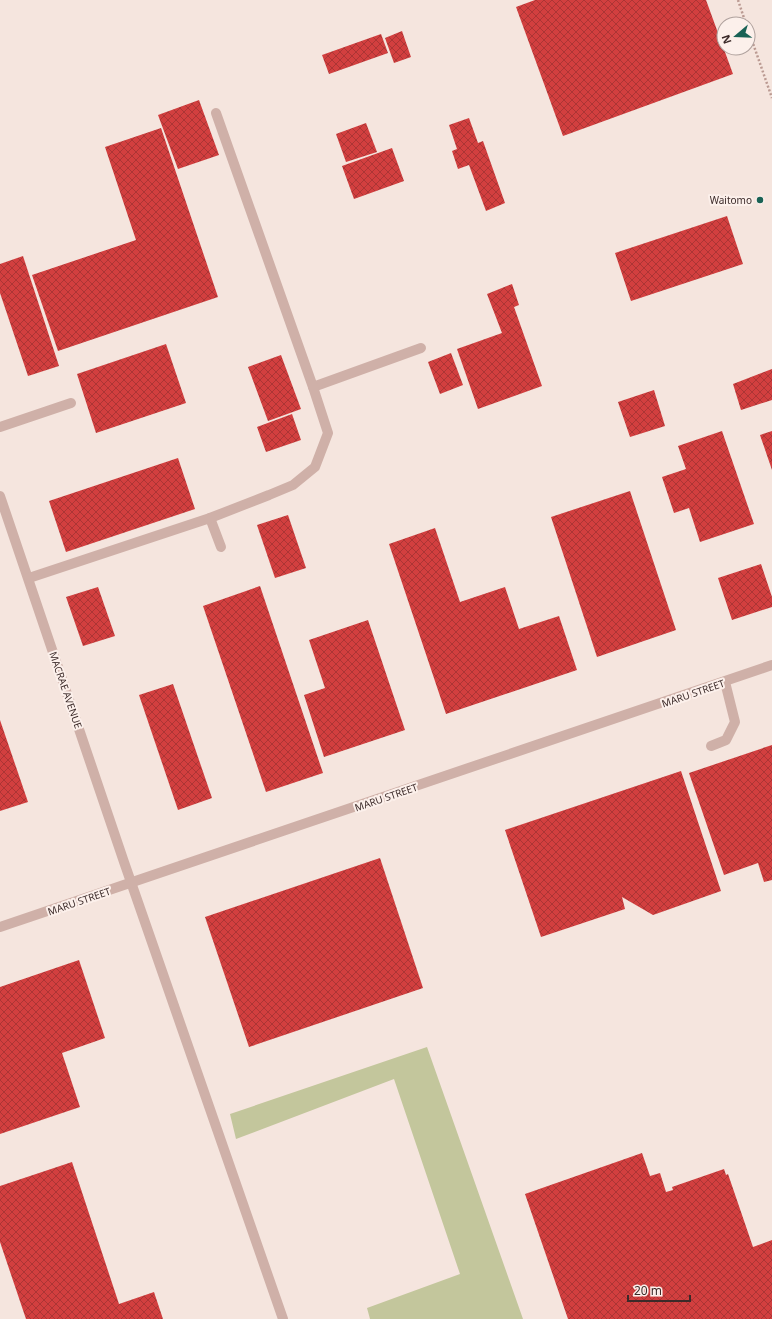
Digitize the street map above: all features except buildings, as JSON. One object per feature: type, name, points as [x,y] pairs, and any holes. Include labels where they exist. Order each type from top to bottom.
[{"type":"street","points":[[29,578],[210,518],[293,484],[315,467],[328,433],[313,386],[216,113]]},
{"type":"street","points":[[313,386],[422,348]]},
{"type":"street","points":[[0,427],[72,403]]},
{"type":"street","name":"MACRAE AVENUE","points":[[0,496],[283,1319]]},
{"type":"street","points":[[210,518],[221,547]]},
{"type":"street","name":"MARU STREET","points":[[0,927],[772,665]]},
{"type":"street","points":[[711,746],[726,740],[735,722],[725,682]]},
{"type":"path","points":[[738,0],[743,16]]},
{"type":"path","points":[[756,52],[772,98]]},
{"type":"green space","points":[[427,1047],[523,1319],[370,1319],[367,1308],[460,1274],[394,1079],[236,1139],[230,1114]]},
{"type":"place","name":"Waitomo","points":[[760,200]]}]
